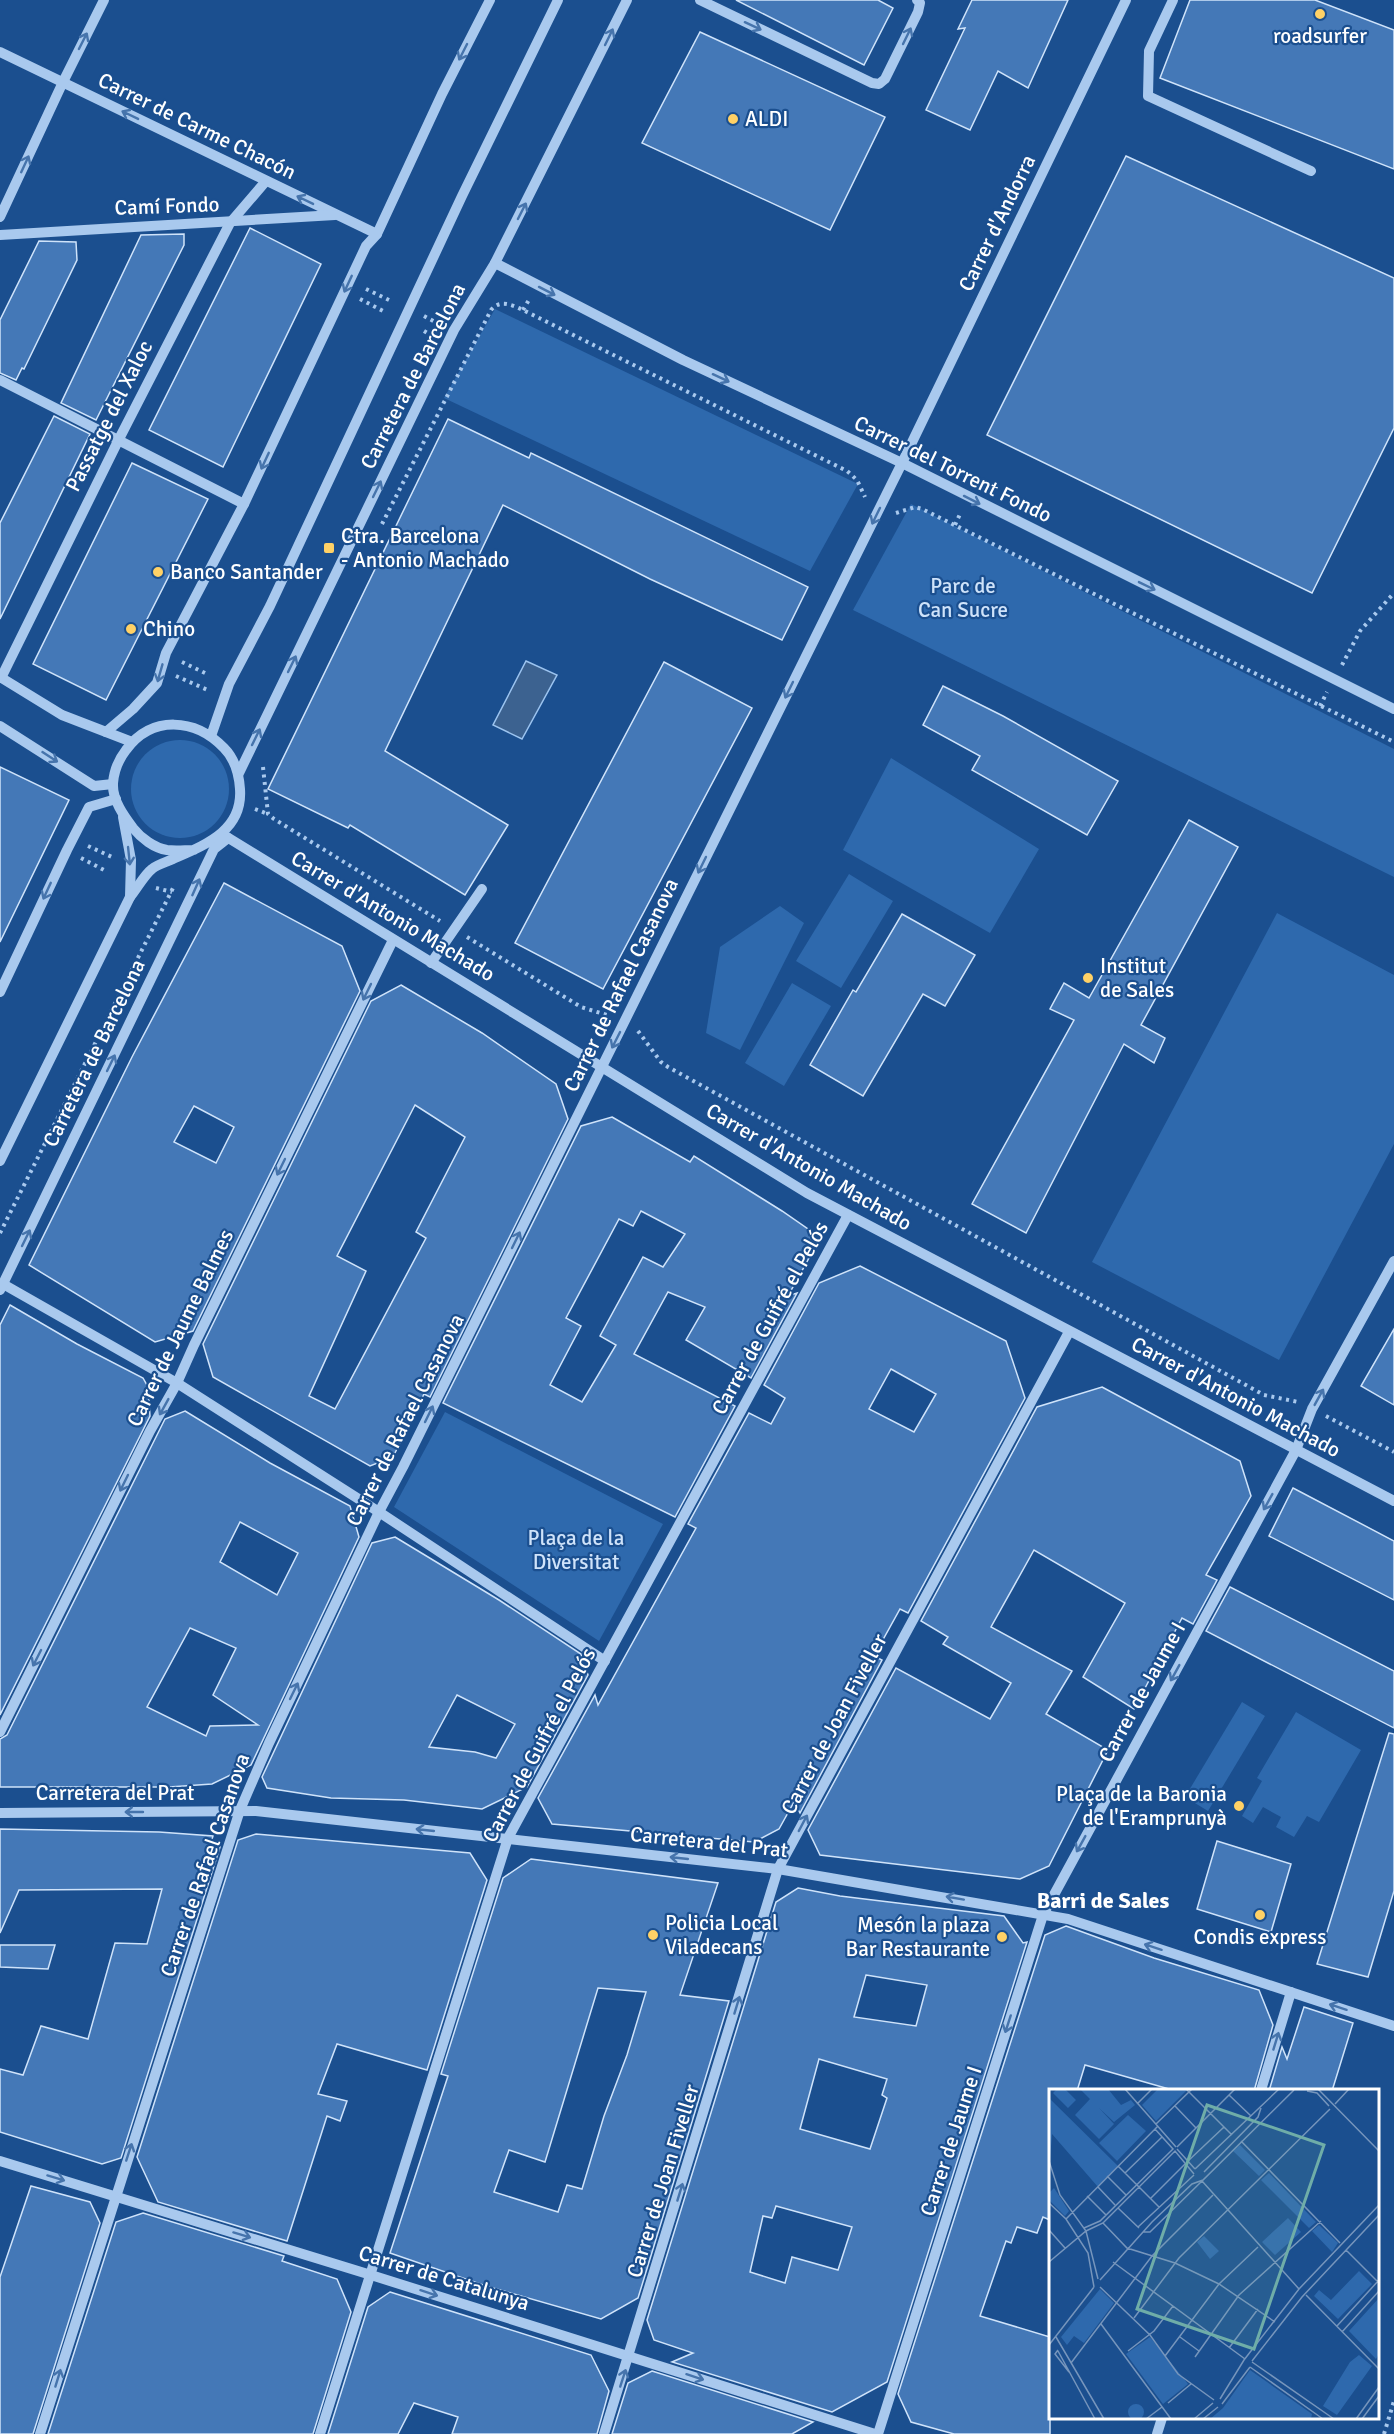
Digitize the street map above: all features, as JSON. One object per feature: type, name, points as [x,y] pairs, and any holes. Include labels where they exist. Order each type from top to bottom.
[{"type":"street","points":[[0,217],[104,0]]},
{"type":"street","points":[[106,732],[133,709],[157,683],[166,653],[244,504],[366,246],[377,234],[442,94],[490,0]]},
{"type":"street","name":"Carretera de Barcelona","points":[[211,736],[232,676],[270,606],[442,237],[558,0]]},
{"type":"street","name":"Carretera de Barcelona","points":[[239,773],[454,330],[495,263],[627,0]]},
{"type":"street","points":[[700,0],[872,83],[879,84],[885,79],[918,12],[920,3],[917,0]]},
{"type":"street","name":"Carrer d'Andorra","points":[[902,463],[1126,0]]},
{"type":"street","points":[[1173,0],[1149,51],[1148,96],[1311,171]]},
{"type":"street","name":"Carrer de Carme Chacón","points":[[0,52],[377,234]]},
{"type":"street","name":"Passatge del Xaloc","points":[[1,678],[118,441],[230,223],[266,181]]},
{"type":"street","name":"Camí Fondo","points":[[0,235],[335,215]]},
{"type":"street","name":"Carrer del Torrent Fondo","points":[[495,263],[683,360],[902,463],[1394,709]]},
{"type":"street","points":[[0,380],[244,504]]},
{"type":"street","name":"Carrer de Rafael Casanova","points":[[40,2434],[240,1810],[268,1743],[379,1512],[902,463]]},
{"type":"street","points":[[1,678],[62,716],[132,742]]},
{"type":"street","points":[[175,723],[193,726],[211,736],[226,749],[239,773],[241,799],[225,836],[194,850],[165,850],[141,838],[123,815],[116,799],[113,784],[119,760],[132,742],[145,731],[160,725],[175,723]]},
{"type":"street","points":[[0,726],[94,786],[113,784]]},
{"type":"street","points":[[0,992],[89,807],[116,799]]},
{"type":"street","name":"Carretera de Barcelona","points":[[123,815],[131,860],[130,897]]},
{"type":"street","name":"Carretera de Barcelona","points":[[2,1288],[214,849],[225,836]]},
{"type":"street","name":"Carrer d'Antonio Machado","points":[[225,836],[807,1193],[1394,1501]]},
{"type":"street","name":"Carretera de Barcelona","points":[[0,1161],[130,897],[152,869],[194,850]]},
{"type":"street","points":[[431,963],[482,889]]},
{"type":"street","name":"Carrer de Jaume Balmes","points":[[0,1732],[150,1431],[177,1383],[393,940]]},
{"type":"street","name":"Carrer de Guifré el Pelós","points":[[320,2434],[508,1838],[848,1215]]},
{"type":"street","name":"Carrer de Jaume I","points":[[877,2434],[1043,1915],[1296,1450],[1312,1409],[1394,1261]]},
{"type":"street","points":[[2,1288],[21,1295],[177,1383],[379,1512],[605,1661]]},
{"type":"street","name":"Carrer de Joan Fiveller","points":[[604,2434],[630,2356],[778,1869],[1069,1332]]},
{"type":"street","name":"Carretera del Prat","points":[[0,1812],[240,1810],[778,1869],[1068,1919],[1394,2026]]},
{"type":"street","points":[[1262,2089],[1291,1992]]},
{"type":"street","name":"Carrer de Catalunya","points":[[0,2161],[877,2434]]},
{"type":"street","points":[[1157,2434],[1162,2419]]},
{"type":"path","points":[[366,288],[391,300]]},
{"type":"path","points":[[354,296],[385,312]]},
{"type":"path","points":[[378,531],[490,310],[503,303],[523,310],[847,471],[857,480],[867,500],[894,513],[915,507],[922,509],[1394,742]]},
{"type":"path","points":[[1320,706],[1360,631],[1394,593]]},
{"type":"path","points":[[177,659],[206,673]]},
{"type":"path","points":[[170,673],[199,686]]},
{"type":"path","points":[[264,757],[263,777],[268,814]]},
{"type":"path","points":[[253,808],[268,814],[581,1007],[637,1030],[661,1062],[668,1067],[1264,1395],[1299,1402],[1394,1452]]},
{"type":"path","points":[[84,844],[110,857]]},
{"type":"path","points":[[78,856],[104,870]]},
{"type":"path","name":"Carretera de Barcelona","points":[[0,1233],[174,887]]},
{"type":"path","points":[[149,888],[178,895]]},
{"type":"path","points":[[1384,2434],[1394,2400]]},
{"type":"green space","points":[[495,309],[858,484],[810,571],[444,398]]},
{"type":"green space","name":"Parc de Can Sucre","points":[[911,504],[1394,749],[1394,877],[853,610]]},
{"type":"green space","points":[[180,740],[199,744],[215,754],[225,770],[229,789],[225,808],[215,824],[199,834],[180,838],[161,834],[145,824],[135,808],[131,789],[135,770],[145,754],[161,744]]},
{"type":"green space","points":[[891,758],[1039,849],[990,933],[843,850]]},
{"type":"green space","points":[[849,874],[893,901],[841,988],[796,961]]},
{"type":"green space","points":[[780,906],[804,923],[740,1050],[706,1033],[720,947]]},
{"type":"green space","points":[[1277,913],[1394,975],[1394,1144],[1279,1360],[1092,1262]]},
{"type":"green space","points":[[792,983],[831,1006],[784,1086],[745,1063]]},
{"type":"green space","name":"Plaça de la Diversitat","points":[[445,1412],[663,1524],[599,1641],[394,1507]]},
{"type":"green space","points":[[1242,1702],[1265,1716],[1208,1811],[1185,1797]]},
{"type":"green space","points":[[1296,1712],[1361,1750],[1319,1822],[1307,1816],[1294,1837],[1276,1827],[1281,1817],[1263,1807],[1253,1823],[1242,1816],[1262,1781],[1257,1778]]},
{"type":"shaded area","points":[[526,661],[557,675],[522,739],[493,725]]},
{"type":"building","points":[[736,0],[878,0],[893,8],[864,65]]},
{"type":"building","points":[[972,0],[1068,0],[1028,88],[998,71],[970,130],[926,110],[965,28],[958,29]]},
{"type":"building","points":[[1190,0],[1315,0],[1394,30],[1394,169],[1160,78]]},
{"type":"building","points":[[700,32],[885,117],[830,230],[642,143]]},
{"type":"building","points":[[1126,156],[1394,278],[1394,428],[1312,593],[987,435]]},
{"type":"building","points":[[250,228],[321,264],[223,467],[149,430]]},
{"type":"building","points":[[184,234],[184,245],[96,420],[61,403],[141,235]]},
{"type":"building","points":[[39,241],[76,242],[77,260],[24,369],[22,368],[16,380],[0,373],[0,320]]},
{"type":"building","points":[[54,416],[90,434],[0,619],[0,523]]},
{"type":"building","points":[[448,419],[529,458],[531,453],[808,587],[782,640],[650,579],[503,505],[385,751],[508,825],[465,895],[350,825],[348,828],[268,789]]},
{"type":"building","points":[[132,463],[208,499],[106,700],[33,664]]},
{"type":"building","points":[[664,662],[752,708],[603,989],[515,943]]},
{"type":"building","points":[[943,686],[1003,716],[1118,781],[1087,835],[972,770],[980,756],[923,725]]},
{"type":"building","points":[[0,767],[69,800],[0,942]]},
{"type":"building","points":[[1189,820],[1238,847],[1141,1025],[1165,1038],[1154,1063],[1124,1044],[1026,1233],[972,1204],[1074,1020],[1050,1009],[1064,983],[1089,998]]},
{"type":"building","points":[[224,883],[342,946],[360,991],[193,1331],[155,1342],[29,1265],[132,1057]],"holes":[[[194,1106],[234,1127],[216,1163],[174,1142]]]},
{"type":"building","points":[[902,914],[975,955],[945,1006],[923,994],[863,1096],[810,1065],[853,990],[856,992]]},
{"type":"building","points":[[401,985],[482,1033],[556,1084],[568,1119],[430,1397],[424,1394],[393,1457],[370,1466],[213,1377],[203,1344],[371,1001]],"holes":[[[415,1105],[465,1137],[416,1232],[426,1238],[335,1409],[309,1396],[366,1271],[337,1256]]]},
{"type":"building","points":[[612,1117],[690,1162],[694,1156],[808,1229],[814,1249],[788,1296],[797,1293],[751,1378],[686,1340],[705,1307],[668,1292],[634,1354],[735,1406],[675,1517],[443,1403],[581,1126]],"holes":[[[641,1211],[685,1234],[663,1267],[643,1257],[600,1336],[616,1345],[582,1402],[550,1385],[581,1326],[566,1318],[619,1219],[633,1226]]]},
{"type":"building","points":[[860,1266],[1006,1341],[1025,1398],[908,1613],[900,1609],[874,1656],[882,1660],[800,1813],[794,1802],[779,1829],[754,1842],[552,1824],[538,1798],[595,1695],[598,1705],[696,1528],[688,1524],[749,1413],[771,1424],[785,1398],[764,1385],[819,1283]],"holes":[[[891,1369],[936,1394],[914,1432],[869,1409]]]},
{"type":"building","points":[[10,1305],[77,1344],[143,1378],[148,1387],[150,1416],[0,1715],[0,1325]]},
{"type":"building","points":[[1394,1329],[1394,1405],[1361,1386]]},
{"type":"building","points":[[1102,1387],[1240,1461],[1251,1496],[1206,1575],[1217,1580],[1193,1624],[1182,1618],[1134,1709],[1083,1677],[1125,1603],[1034,1550],[991,1627],[1072,1671],[1046,1714],[1108,1750],[1049,1866],[1020,1879],[820,1855],[808,1830],[896,1668],[990,1719],[1011,1683],[943,1644],[948,1637],[921,1621],[1037,1407]]},
{"type":"building","points":[[185,1411],[270,1463],[350,1506],[359,1537],[251,1765],[212,1784],[169,1787],[0,1787],[0,1739],[7,1735],[165,1419]],"holes":[[[240,1522],[298,1553],[277,1595],[220,1562]],[[190,1628],[236,1648],[213,1695],[258,1725],[210,1726],[206,1736],[147,1707]]]},
{"type":"building","points":[[1293,1488],[1394,1541],[1394,1600],[1269,1536]]},
{"type":"building","points":[[395,1537],[499,1600],[581,1654],[588,1675],[527,1787],[482,1809],[404,1800],[331,1798],[267,1788],[262,1777],[372,1543]],"holes":[[[457,1695],[515,1724],[496,1758],[475,1752],[429,1747]]]},
{"type":"building","points":[[1230,1587],[1394,1671],[1394,1728],[1206,1631]]},
{"type":"building","points":[[1389,1733],[1394,1734],[1394,1891],[1368,1977],[1317,1964]]},
{"type":"building","points":[[0,1829],[159,1832],[213,1836],[208,1852],[220,1847],[121,2158],[102,2164],[0,2132],[0,2069],[23,2075],[41,2026],[88,2039],[115,1943],[147,1944],[162,1889],[19,1890],[0,1933]]},
{"type":"building","points":[[256,1834],[470,1853],[487,1880],[427,2070],[337,2044],[318,2094],[347,2101],[340,2121],[327,2116],[287,2241],[158,2202],[137,2157],[238,1840]]},
{"type":"building","points":[[1217,1841],[1291,1864],[1271,1932],[1197,1909]]},
{"type":"building","points":[[531,1859],[718,1883],[680,1995],[729,2001],[638,2298],[601,2319],[486,2286],[390,2253],[448,2076],[441,2074],[503,1878]],"holes":[[[598,1988],[646,1992],[582,2189],[567,2185],[558,2212],[494,2192],[509,2150],[545,2162]]]},
{"type":"building","points":[[798,1888],[840,1896],[1004,1916],[1023,1943],[1027,1942],[887,2382],[832,2412],[672,2362],[693,2353],[654,2340],[647,2320],[776,1902]],"holes":[[[866,1975],[927,1985],[916,2026],[854,2017]],[[819,2059],[887,2079],[882,2095],[887,2098],[870,2149],[800,2129]],[[776,2206],[852,2227],[838,2270],[792,2257],[785,2283],[750,2272],[763,2216],[772,2218]]]},
{"type":"building","points":[[1066,1926],[1154,1958],[1259,1990],[1273,2025],[1255,2089],[1169,2089],[1085,2065],[1078,2089],[1049,2089],[1049,2220],[1043,2217],[1037,2233],[1017,2227],[1011,2243],[1006,2241],[980,2316],[1049,2337],[1050,2434],[954,2434],[911,2422],[898,2394],[1045,1935]]},
{"type":"building","points":[[0,1945],[55,1945],[48,1969],[0,1967]]},
{"type":"building","points":[[1304,2007],[1353,2023],[1333,2089],[1270,2089],[1282,2047],[1287,2059]]},
{"type":"building","points":[[31,2186],[90,2202],[100,2223],[33,2434],[0,2434],[0,2277]]},
{"type":"building","points":[[143,2213],[284,2256],[282,2261],[337,2279],[351,2312],[313,2434],[48,2434],[116,2222]]},
{"type":"building","points":[[390,2292],[591,2355],[609,2391],[597,2434],[452,2434],[458,2417],[414,2403],[398,2434],[328,2434],[368,2307]]},
{"type":"building","points":[[652,2371],[813,2422],[792,2434],[612,2434],[628,2383]]},
{"type":"place","name":"roadsurfer","points":[[1320,14]]},
{"type":"place","name":"ALDI","points":[[733,119]]},
{"type":"place","name":"Ctra. Barcelona - Antonio Machado","points":[[329,548]]},
{"type":"place","name":"Banco Santander","points":[[158,572]]},
{"type":"place","name":"Chino","points":[[131,629]]},
{"type":"place","name":"Institut de Sales","points":[[1088,978]]},
{"type":"place","name":"Plaça de la Baronia de l'Eramprunyà","points":[[1239,1806]]},
{"type":"place","name":"Condis express","points":[[1260,1915]]},
{"type":"place","name":"Policia Local Viladecans","points":[[653,1935]]},
{"type":"place","name":"Mesón la plaza Bar Restaurante","points":[[1002,1937]]},
{"type":"district","name":"Barri de Sales","points":[[1103,1900]]}]
